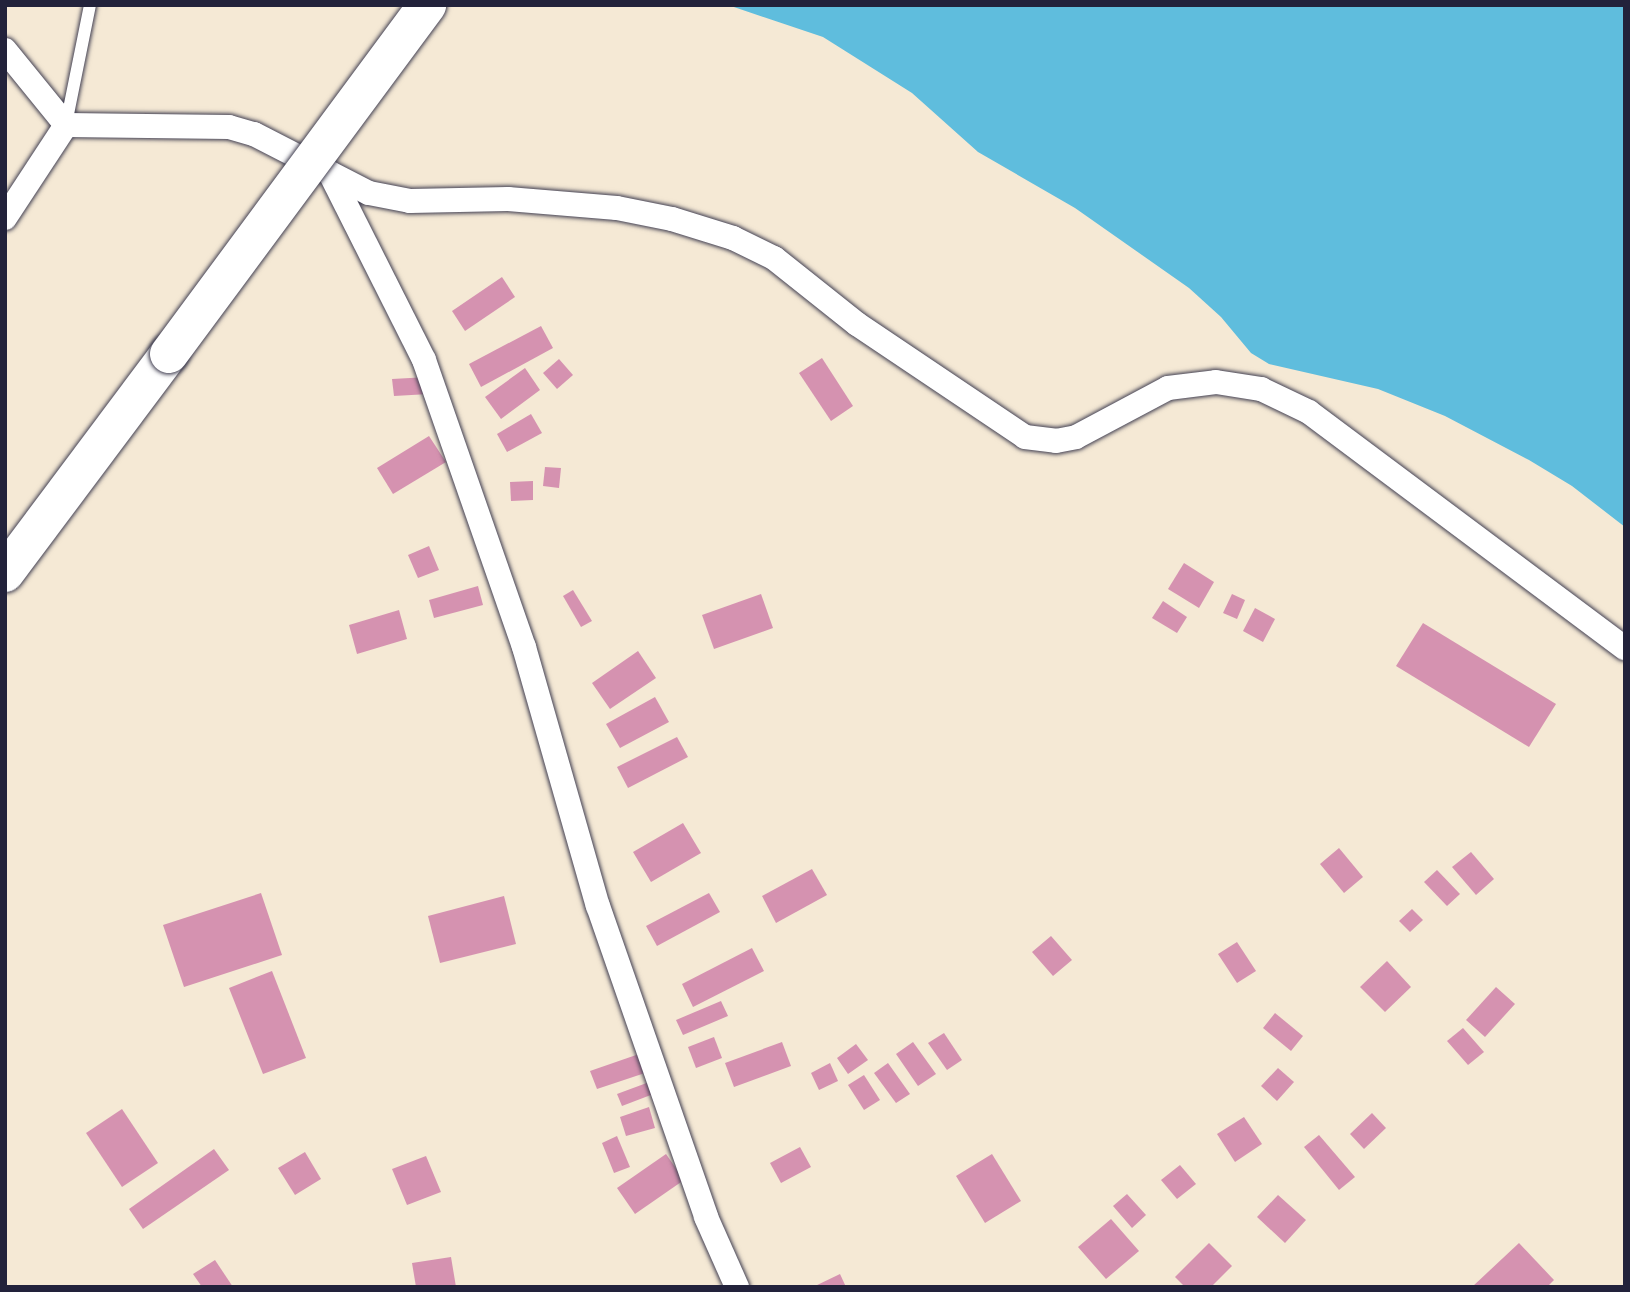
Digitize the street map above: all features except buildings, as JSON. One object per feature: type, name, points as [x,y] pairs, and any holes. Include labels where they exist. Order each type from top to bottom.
[{"type":"main road","points":[[5,573],[427,5]]},
{"type":"street","points":[[5,50],[66,125]]},
{"type":"street","points":[[66,125],[229,127],[254,134],[369,193],[410,201],[508,199],[617,208],[672,219],[733,238],[774,258],[857,324],[1025,438],[1056,441],[1076,437],[1168,388],[1216,382],[1261,389],[1308,412],[1625,648]]},
{"type":"street","points":[[5,218],[66,125]]},
{"type":"street","points":[[330,173],[424,360],[524,646],[598,906],[706,1217],[737,1287]]},
{"type":"lane","points":[[66,125],[90,5]]},
{"type":"water","points":[[728,5],[1625,5],[1625,527],[1572,486],[1445,416],[1378,389],[1269,364],[1251,353],[1221,317],[1189,288],[1075,208],[978,152],[912,93],[823,37]]}]
